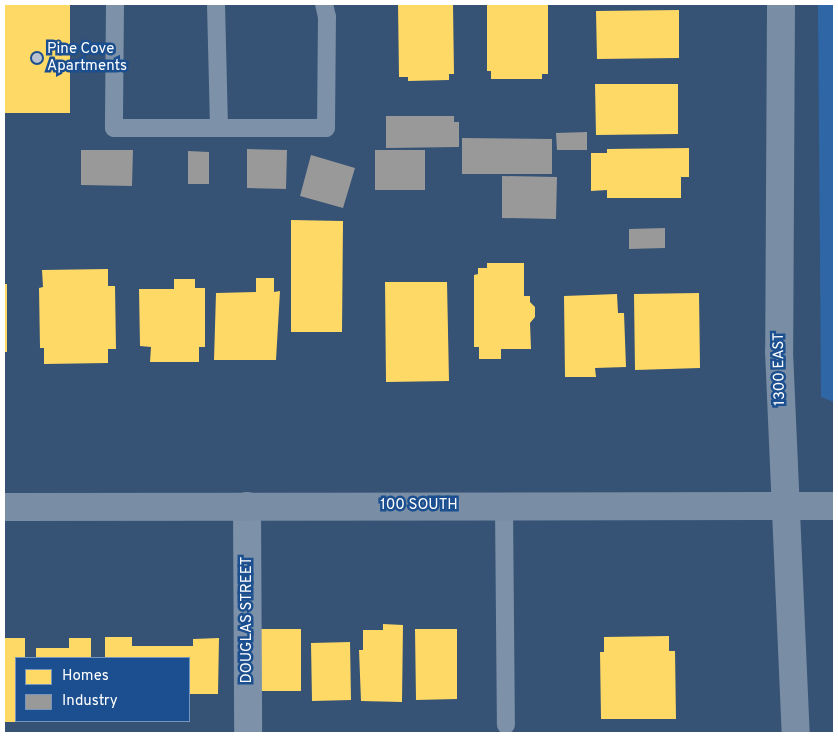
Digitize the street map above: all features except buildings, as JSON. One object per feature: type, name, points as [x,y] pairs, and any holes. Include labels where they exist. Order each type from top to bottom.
[{"type":"main road","name":"1300 EAST","points":[[781,4],[779,351],[796,733]]},
{"type":"main road","name":"100 SOUTH","points":[[4,507],[834,506]]},
{"type":"street","name":"DOUGLAS STREET","points":[[247,506],[248,733]]},
{"type":"lane","points":[[115,4],[114,128],[326,128],[327,17],[324,4]]},
{"type":"lane","points":[[216,4],[219,128]]},
{"type":"lane","points":[[504,506],[506,725]]},
{"type":"shaded area","points":[[818,4],[834,4],[834,402],[821,397]]},
{"type":"place","name":"Pine Cove Apartments","points":[[37,58]]}]
